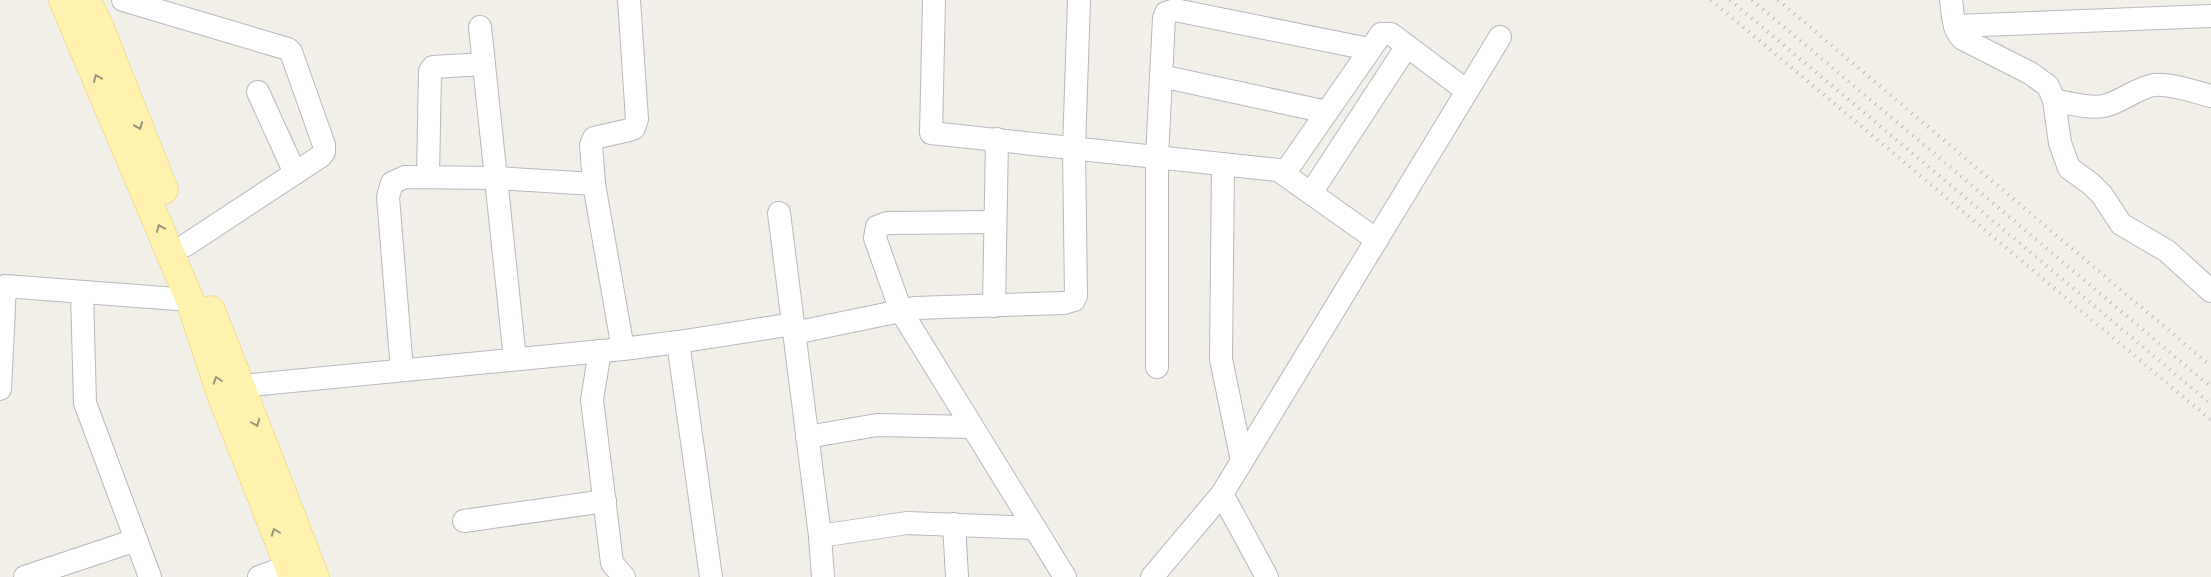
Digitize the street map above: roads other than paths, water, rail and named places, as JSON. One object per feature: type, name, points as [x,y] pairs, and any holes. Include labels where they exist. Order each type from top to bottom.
[{"type":"main road","points":[[63,0],[190,300],[220,392],[291,571]]},
{"type":"main road","points":[[86,0],[98,23],[315,577]]},
{"type":"street","points":[[123,0],[288,49],[325,149],[321,156],[186,245]]},
{"type":"street","points":[[623,349],[594,184],[591,145],[594,138],[634,128],[637,119],[629,0]]},
{"type":"street","points":[[934,0],[931,133],[1278,170],[1377,240]]},
{"type":"street","points":[[241,386],[623,349],[794,328],[915,308],[1064,303],[1074,300],[1076,296],[1074,148],[1079,0]]},
{"type":"street","points":[[1951,0],[1955,26],[1962,39],[2030,73],[2048,86],[2054,100],[2060,143],[2069,168],[2091,184],[2102,195],[2120,224],[2167,252],[2211,291]]},
{"type":"street","points":[[1157,367],[1157,157],[1164,18],[1166,13],[1175,10],[1369,49]]},
{"type":"street","points":[[1955,26],[2211,16]]},
{"type":"street","points":[[480,27],[515,359]]},
{"type":"street","points":[[1284,174],[1381,34],[1391,34],[1467,91]]},
{"type":"street","points":[[1152,577],[1222,494],[1500,37]]},
{"type":"street","points":[[1311,193],[1407,46]]},
{"type":"street","points":[[428,177],[430,71],[434,67],[484,64]]},
{"type":"street","points":[[1161,76],[1326,112]]},
{"type":"street","points":[[2054,100],[2091,107],[2105,105],[2141,89],[2156,85],[2174,87],[2211,96]]},
{"type":"street","points":[[258,92],[295,173]]},
{"type":"street","points":[[994,306],[997,139]]},
{"type":"street","points":[[1222,164],[1222,359],[1242,461]]},
{"type":"street","points":[[402,370],[388,197],[392,183],[398,179],[428,177],[496,178],[594,184]]},
{"type":"street","points":[[779,213],[820,536],[823,577]]},
{"type":"street","points":[[996,222],[887,222],[877,227],[875,238],[900,311],[1065,577]]},
{"type":"street","points":[[0,389],[2,286],[190,300]]},
{"type":"street","points":[[82,292],[83,392],[85,403],[150,577]]},
{"type":"street","points":[[678,342],[711,577]]},
{"type":"street","points":[[600,351],[592,400],[612,563],[624,577]]},
{"type":"street","points":[[807,437],[877,425],[972,428]]},
{"type":"street","points":[[1222,494],[1267,577]]},
{"type":"street","points":[[464,521],[605,501]]},
{"type":"street","points":[[820,536],[907,523],[1034,528]]},
{"type":"street","points":[[954,524],[957,577]]},
{"type":"street","points":[[25,577],[136,540]]},
{"type":"street","points":[[258,577],[291,571]]},
{"type":"railway","points":[[1711,0],[2211,420]]},
{"type":"railway","points":[[1730,0],[2211,404]]},
{"type":"railway","points":[[1752,0],[2211,387]]},
{"type":"railway","points":[[1778,0],[2211,366]]}]
